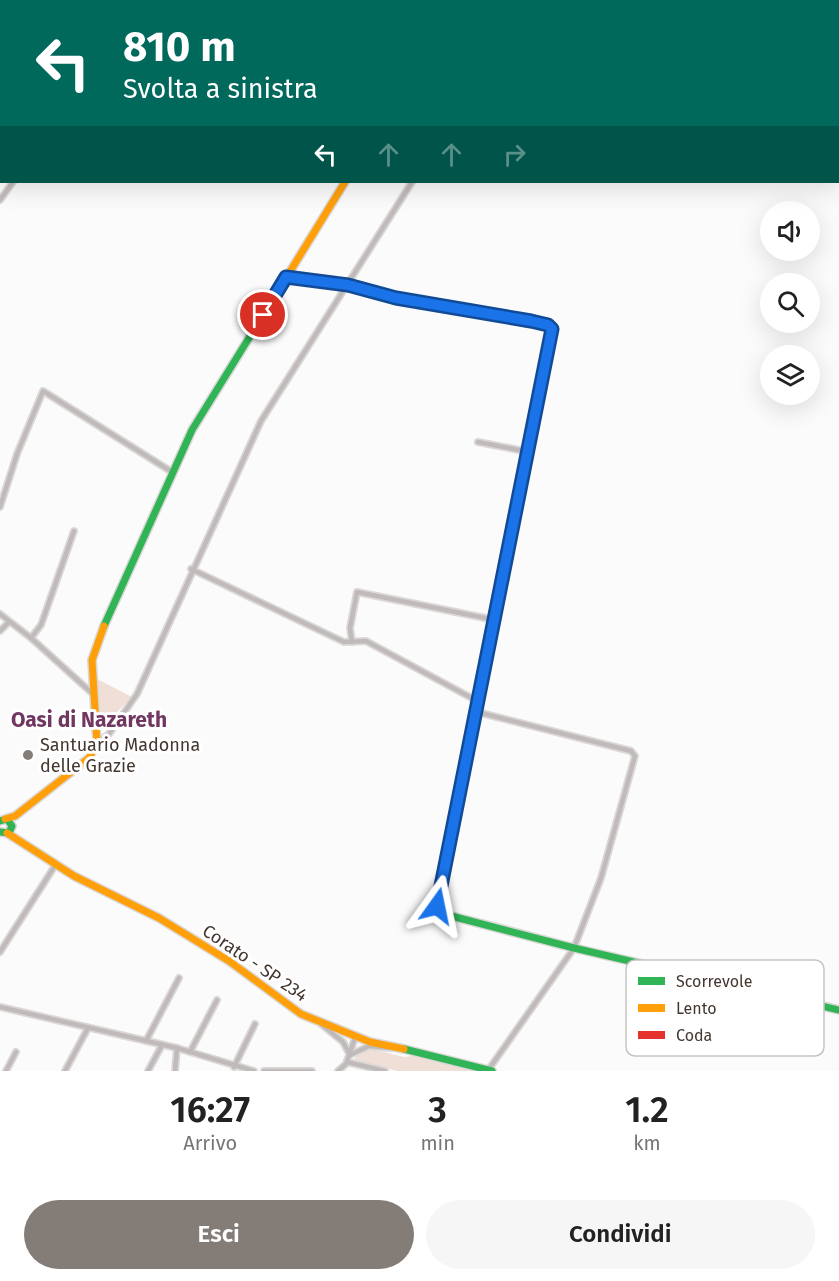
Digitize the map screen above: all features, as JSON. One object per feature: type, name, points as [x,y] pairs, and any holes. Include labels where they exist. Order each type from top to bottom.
[{"type":"street","points":[[0,200],[12,183]]},
{"type":"street","points":[[97,743],[92,660],[95,647],[172,472],[192,430],[344,183]]},
{"type":"street","points":[[6,831],[15,816],[89,758],[97,743],[109,734],[137,694],[191,569],[261,421],[411,183]]},
{"type":"street","points":[[286,277],[348,285],[396,298],[548,325],[552,334],[437,906],[440,913],[445,915],[626,960]]},
{"type":"street","points":[[0,507],[17,454],[43,392],[172,472]]},
{"type":"street","points":[[478,442],[529,452]]},
{"type":"street","points":[[31,638],[40,625],[74,531]]},
{"type":"street","points":[[191,569],[344,642],[366,641],[479,702]]},
{"type":"street","points":[[352,642],[350,628],[357,592],[495,620]]},
{"type":"street","points":[[0,614],[31,638],[93,694]]},
{"type":"street","points":[[0,631],[9,622]]},
{"type":"street","points":[[477,712],[634,753],[635,761],[601,878],[574,948],[490,1070]]},
{"type":"street","points":[[1,820],[15,816]]},
{"type":"street","name":"Corato - SP 234","points":[[1,820],[6,831],[74,876],[159,918],[229,961],[301,1014],[355,1038],[446,1057],[478,1069],[490,1070]]},
{"type":"street","points":[[0,952],[56,864]]},
{"type":"street","points":[[146,1041],[179,978]]},
{"type":"street","points":[[190,1052],[217,1000]]},
{"type":"street","points":[[824,1006],[839,1010]]},
{"type":"street","points":[[0,1007],[177,1048],[254,1071]]},
{"type":"street","points":[[319,1022],[343,1042],[350,1055]]},
{"type":"street","points":[[234,1066],[255,1024]]},
{"type":"street","points":[[65,1071],[88,1028]]},
{"type":"street","points":[[338,1071],[347,1062],[350,1046],[355,1038]]},
{"type":"street","points":[[148,1071],[162,1045]]},
{"type":"street","points":[[350,1055],[369,1046],[395,1048]]},
{"type":"street","points":[[175,1071],[177,1048]]},
{"type":"street","points":[[6,1071],[16,1052]]},
{"type":"street","points":[[347,1062],[385,1071]]},
{"type":"street","points":[[264,1071],[312,1071]]},
{"type":"shaded area","points":[[95,678],[132,697],[102,727]]},
{"type":"shaded area","points":[[368,1048],[404,1057],[413,1056],[472,1067],[469,1071],[397,1071],[354,1060],[358,1053]]},
{"type":"traffic: fast","points":[[104,626],[192,430],[275,296]]},
{"type":"traffic: fast","points":[[0,821],[7,819],[12,826],[9,833],[0,832]]},
{"type":"traffic: fast","points":[[446,859],[437,906],[440,913],[626,960]]},
{"type":"traffic: fast","points":[[824,1006],[839,1010]]},
{"type":"traffic: fast","points":[[404,1049],[492,1071]]},
{"type":"traffic: slow","points":[[275,296],[344,183]]},
{"type":"traffic: slow","points":[[446,859],[517,505]]},
{"type":"traffic: slow","points":[[5,819],[15,816],[89,758],[97,743],[92,660],[104,626]]},
{"type":"traffic: slow","points":[[7,833],[74,876],[159,918],[229,961],[301,1014],[370,1042],[404,1049]]},
{"type":"traffic: jam","points":[[286,277],[348,286],[396,298],[548,325],[552,329],[517,505]]},
{"type":"place","name":"Santuario Madonna delle Grazie","points":[[28,755]]},
{"type":"district","name":"Oasi di Nazareth","points":[[89,720]]},
{"type":"route","points":[[263,315],[286,277],[348,285],[396,298],[471,309],[548,325],[552,329],[437,906]]}]
